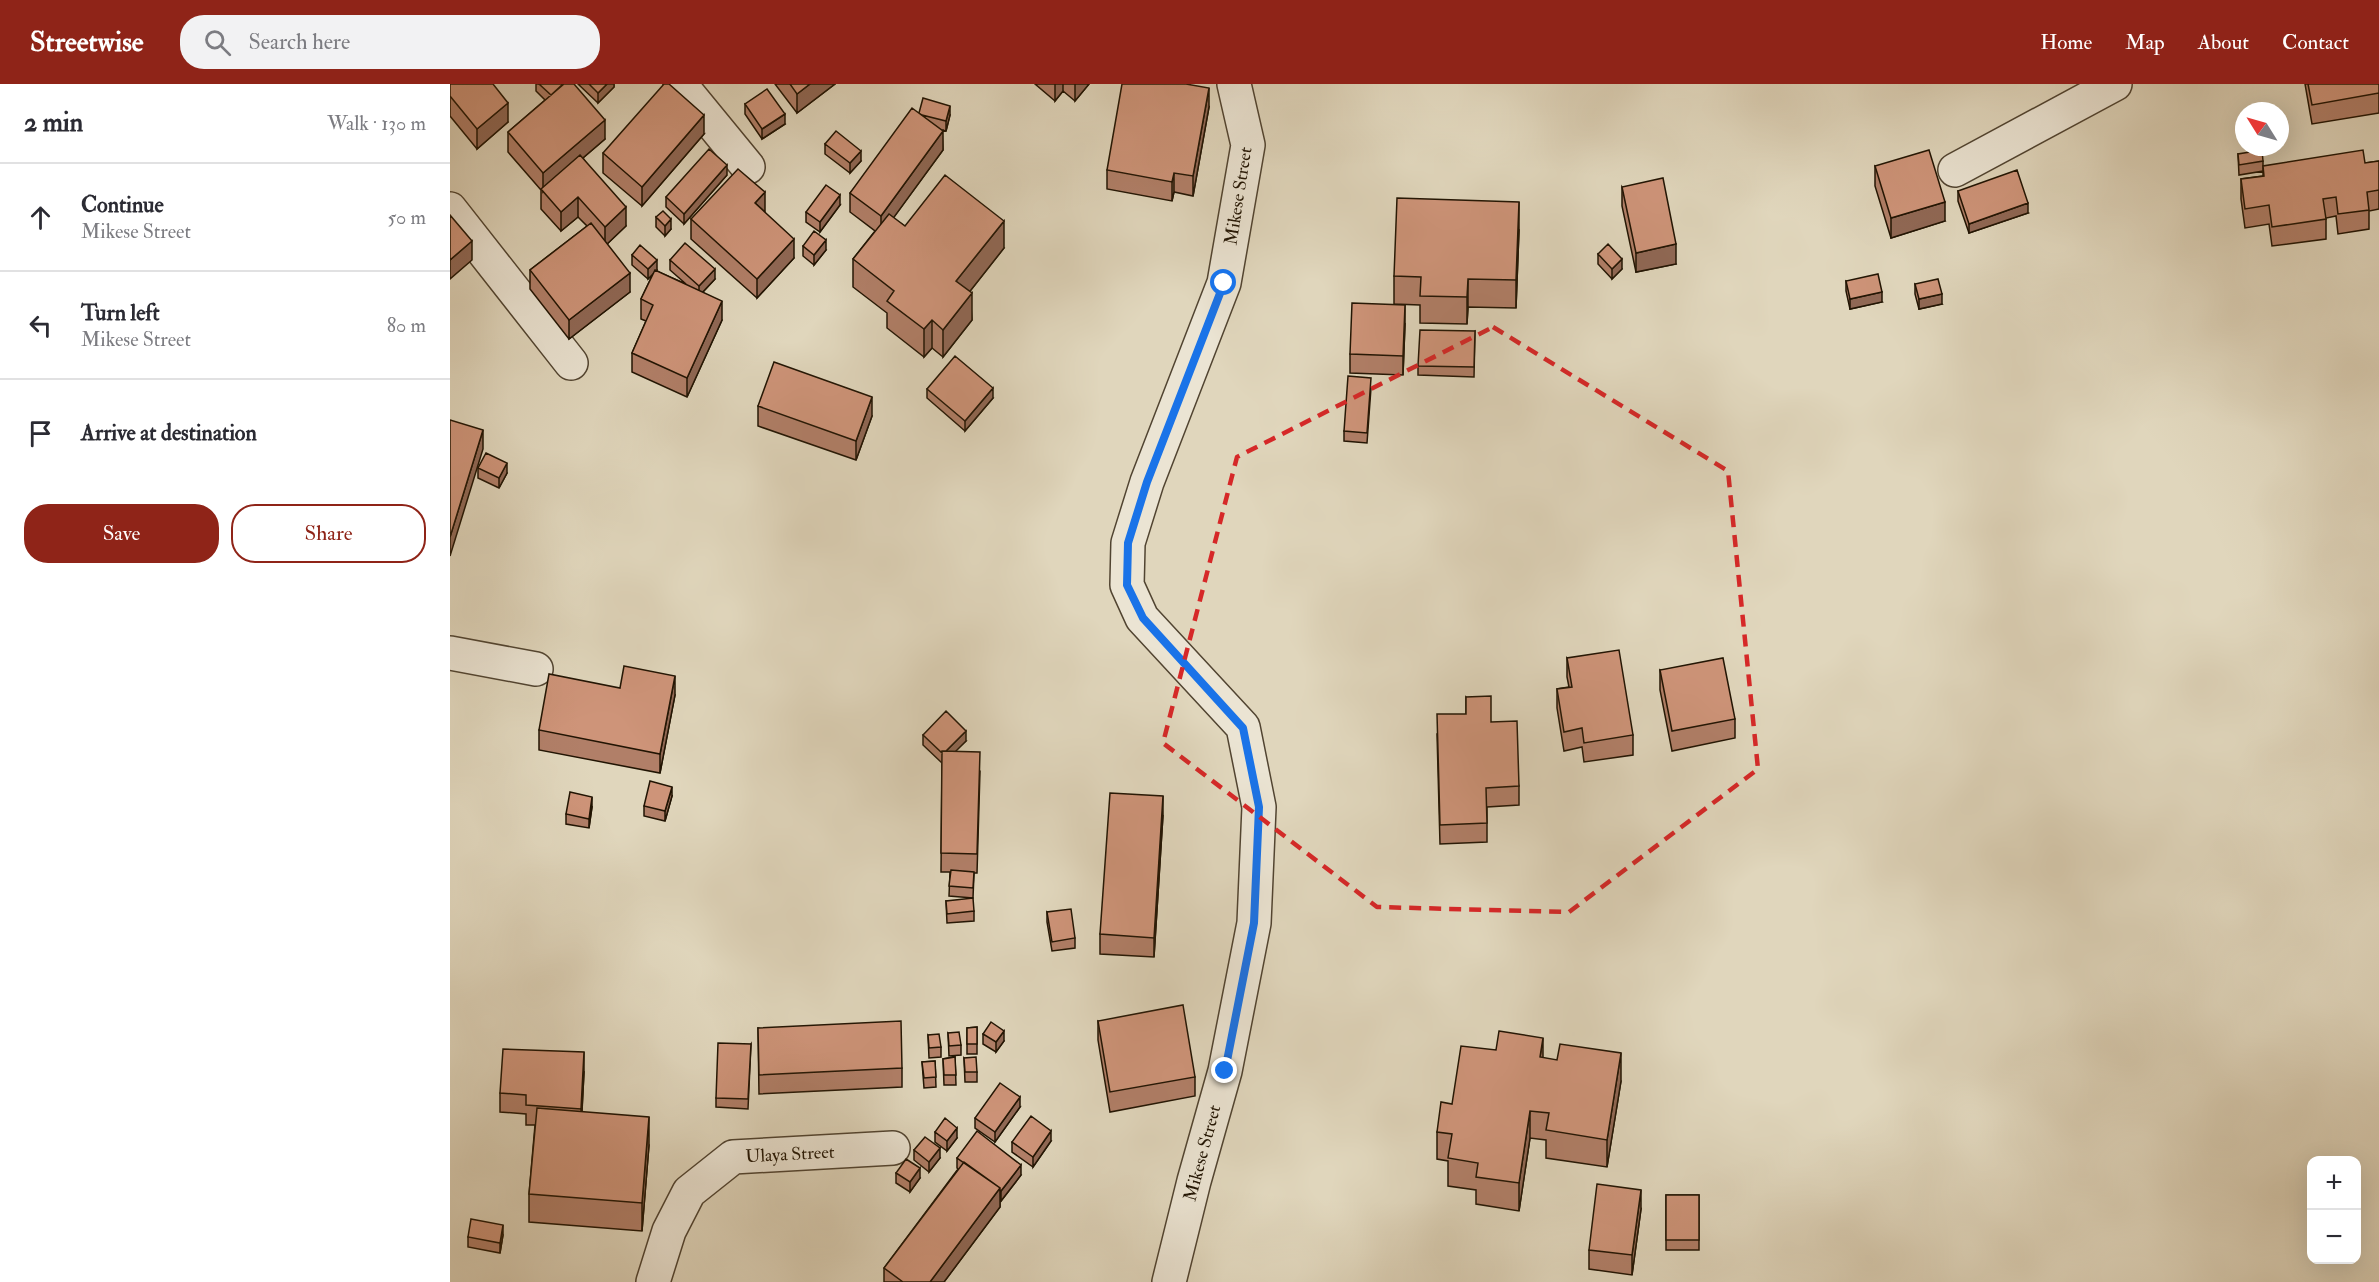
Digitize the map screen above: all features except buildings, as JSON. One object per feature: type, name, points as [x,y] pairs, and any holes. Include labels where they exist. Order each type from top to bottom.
[{"type":"street","points":[[680,84],[748,167]]},
{"type":"street","name":"Mikese Street","points":[[1169,1282],[1194,1180],[1225,1071],[1254,923],[1259,807],[1243,728],[1143,618],[1127,585],[1128,543],[1147,482],[1224,283],[1248,145],[1234,84]]},
{"type":"street","points":[[1955,170],[2115,84]]},
{"type":"street","points":[[450,209],[571,363]]},
{"type":"street","points":[[450,653],[536,669]]},
{"type":"street","name":"Ulaya Street","points":[[653,1282],[669,1231],[689,1192],[734,1157],[893,1148]]},
{"type":"highlighted area","points":[[1493,327],[1728,471],[1758,769],[1569,912],[1377,907],[1163,743],[1237,457]]},
{"type":"route","points":[[1224,283],[1147,482],[1128,543],[1127,585],[1143,618],[1243,728],[1259,807],[1254,923],[1225,1071]]}]
